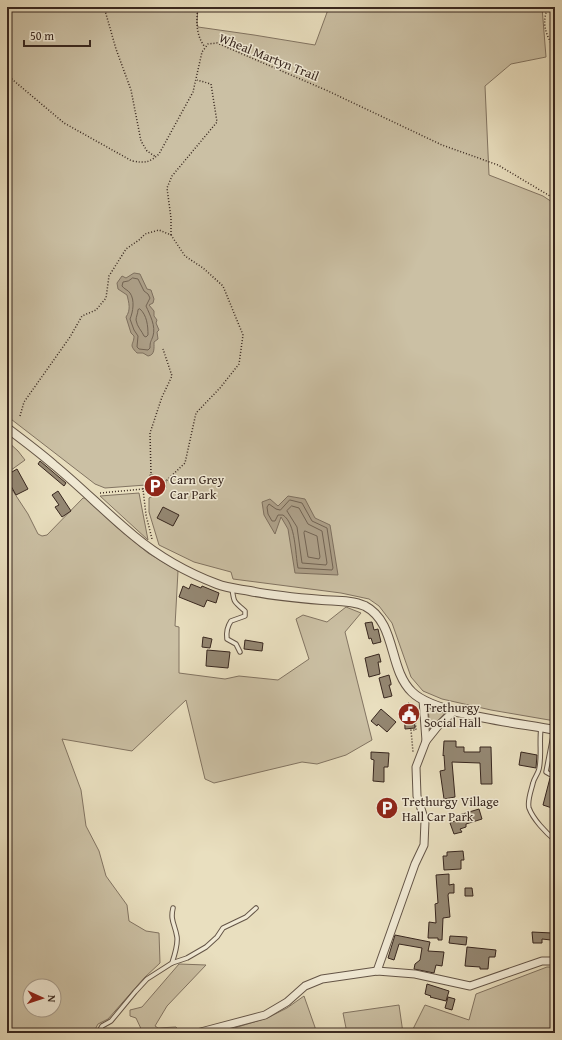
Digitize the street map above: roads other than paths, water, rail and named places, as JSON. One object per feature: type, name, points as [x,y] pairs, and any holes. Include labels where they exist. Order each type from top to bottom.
[{"type":"street","points":[[7,428],[54,464],[134,536],[154,551],[184,569],[218,584],[232,588],[277,596],[350,602],[363,606],[373,611],[379,617],[403,679],[411,692],[423,700],[453,712],[555,730]]},
{"type":"street","points":[[423,700],[426,741]]},
{"type":"street","points":[[378,971],[415,864],[424,845],[425,821],[416,796],[416,768],[426,741],[438,726],[453,712]]},
{"type":"street","points":[[197,1033],[265,1016],[287,1002],[305,986],[322,979],[378,971],[415,974],[470,986],[542,962],[555,961]]},
{"type":"lane","points":[[232,588],[233,598],[236,605],[245,611],[245,616],[231,621],[226,635],[227,639],[236,644],[240,652]]},
{"type":"lane","points":[[541,727],[539,741],[541,755],[539,771],[534,781],[530,796],[529,808],[539,824],[555,840]]},
{"type":"lane","points":[[555,730],[546,772],[555,777]]},
{"type":"lane","points":[[172,962],[177,936],[171,917],[173,908]]},
{"type":"lane","points":[[98,1033],[102,1026],[111,1021],[148,979],[172,962],[187,958],[206,947],[217,937],[223,928],[246,918],[256,908]]},
{"type":"water","points":[[134,273],[140,274],[147,289],[151,290],[154,299],[153,303],[149,305],[154,311],[154,316],[157,320],[156,323],[159,330],[157,332],[158,339],[154,342],[153,353],[148,356],[143,353],[137,353],[132,346],[134,336],[131,333],[126,317],[129,309],[127,295],[118,289],[117,283],[122,276],[126,278]]},
{"type":"water","points":[[288,496],[305,499],[315,518],[330,525],[338,575],[295,573],[288,529],[281,517],[275,534],[264,515],[262,502],[270,499],[278,506]]},
{"type":"place","name":"Carn Grey Car Park","points":[[155,486]]},
{"type":"place","name":"Trethurgy Social Hall","points":[[409,714]]},
{"type":"place","name":"Trethurgy Village Hall Car Park","points":[[387,808]]}]
